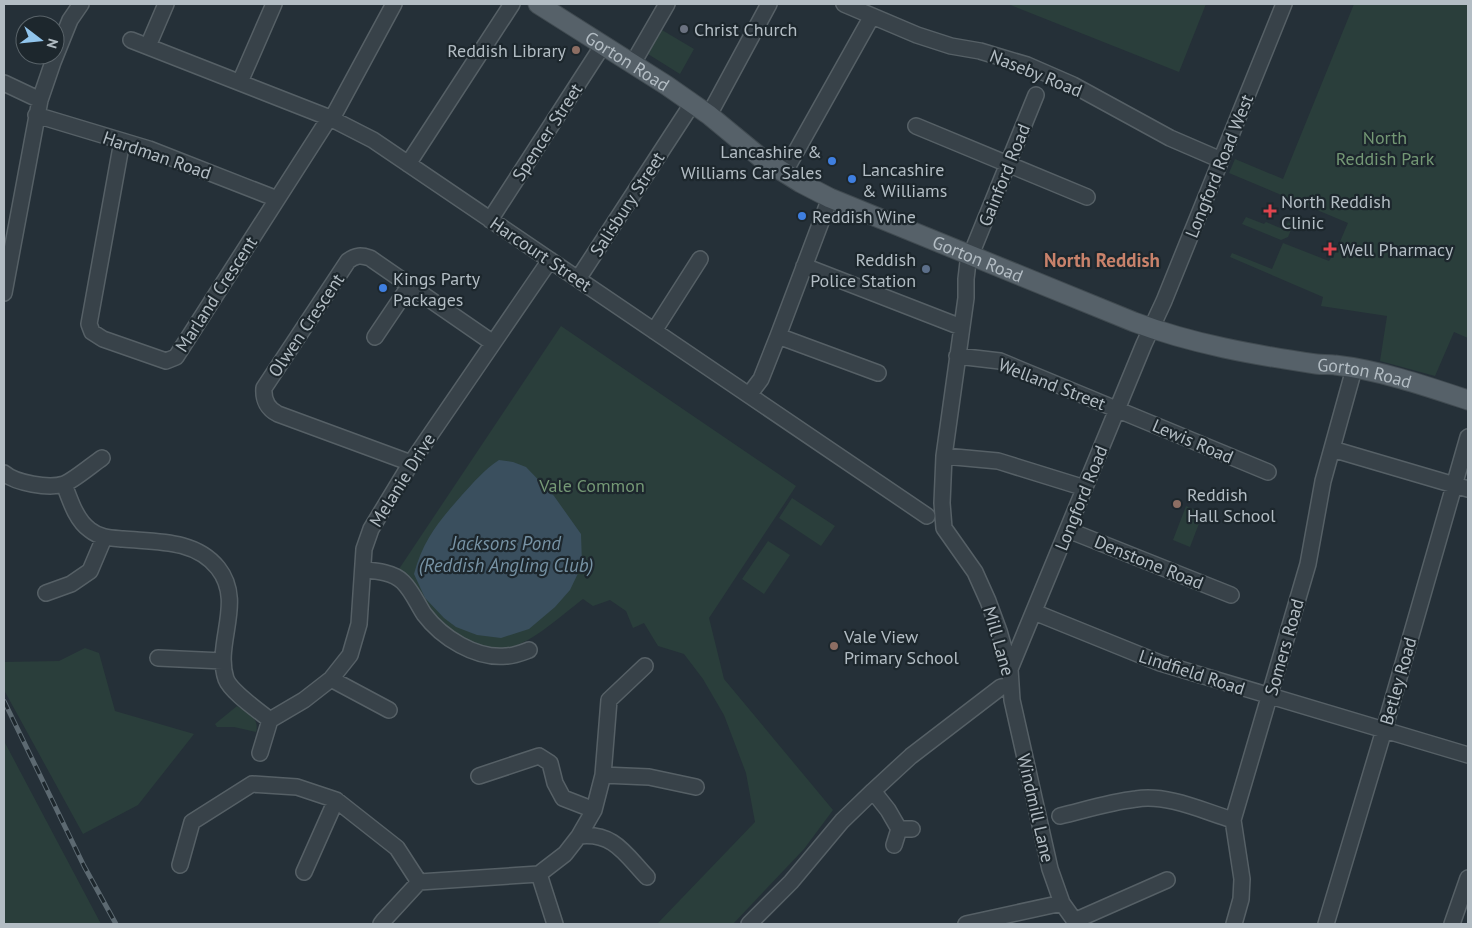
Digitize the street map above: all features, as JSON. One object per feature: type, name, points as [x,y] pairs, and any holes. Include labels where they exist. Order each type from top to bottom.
[{"type":"main road","name":"Gorton Road","points":[[538,4],[633,63],[709,115],[761,158],[830,198],[1152,328],[1179,337],[1234,350],[1318,365],[1334,365],[1354,369],[1406,381],[1468,400]]},
{"type":"street","points":[[4,293],[7,258],[36,115],[70,20],[81,4]]},
{"type":"street","points":[[148,46],[166,4]]},
{"type":"street","points":[[240,82],[274,4]]},
{"type":"street","name":"Marland Crescent","points":[[122,141],[89,324],[92,332],[112,342],[166,361],[176,357],[326,123],[335,113],[394,4]]},
{"type":"street","points":[[408,164],[512,4]]},
{"type":"street","points":[[633,63],[668,4]]},
{"type":"street","points":[[709,115],[769,4]]},
{"type":"street","name":"Naseby Road","points":[[844,4],[917,35],[951,46],[980,51],[1027,66],[1072,85],[1170,138],[1221,160]]},
{"type":"street","name":"Longford Road West","points":[[1152,328],[1284,4]]},
{"type":"street","points":[[784,173],[872,16]]},
{"type":"street","name":"Harcourt Street","points":[[131,40],[330,118],[373,140],[927,516]]},
{"type":"street","name":"Spencer Street","points":[[490,220],[603,45]]},
{"type":"street","points":[[4,83],[40,100]]},
{"type":"street","name":"Gainford Road","points":[[972,254],[1036,95]]},
{"type":"street","name":"Salisbury Street","points":[[578,279],[692,104]]},
{"type":"street","name":"Hardman Road","points":[[36,115],[149,149],[277,199]]},
{"type":"street","points":[[916,126],[1087,197]]},
{"type":"street","points":[[749,396],[760,379],[778,336],[830,198]]},
{"type":"street","name":"Mill Lane","points":[[750,924],[791,882],[842,821],[911,756],[1001,687],[1011,685],[1010,669],[988,601],[975,572],[944,528],[942,503],[944,456],[966,298],[967,268],[972,254]]},
{"type":"street","name":"Olwen Crescent","points":[[411,463],[274,411],[265,402],[264,388],[348,261],[356,256],[370,258],[493,343]]},
{"type":"street","points":[[654,331],[700,259]]},
{"type":"street","name":"Melanie Drive","points":[[270,720],[304,700],[331,679],[350,655],[359,624],[364,549],[371,529],[411,463],[550,260]]},
{"type":"street","points":[[966,298],[978,273],[990,262]]},
{"type":"street","points":[[804,266],[961,327]]},
{"type":"street","points":[[375,337],[410,285]]},
{"type":"street","name":"Longford Road","points":[[1010,669],[1152,328]]},
{"type":"street","points":[[778,336],[878,373]]},
{"type":"street","name":"Welland Street","points":[[957,356],[1000,361],[1117,409]]},
{"type":"street","name":"Somers Road","points":[[1234,924],[1241,899],[1242,879],[1233,820],[1308,564],[1323,481],[1354,369]]},
{"type":"street","name":"Lewis Road","points":[[1117,409],[1268,472]]},
{"type":"street","name":"Betley Road","points":[[1326,924],[1384,730],[1461,487],[1468,437]]},
{"type":"street","points":[[1332,449],[1461,487]]},
{"type":"street","points":[[944,456],[998,461],[1085,488]]},
{"type":"street","points":[[4,473],[11,479],[33,484],[64,484],[102,458]]},
{"type":"street","points":[[64,484],[72,506],[82,521],[90,530],[104,538],[170,542],[199,552],[212,561],[220,570],[228,587],[230,603],[223,661],[226,680],[242,697],[270,720],[260,753]]},
{"type":"street","name":"Denstone Road","points":[[1068,530],[1231,595]]},
{"type":"street","points":[[46,593],[72,584],[90,571],[104,538]]},
{"type":"street","points":[[363,570],[380,572],[402,582],[425,615],[440,630],[459,644],[482,653],[498,656],[513,655],[529,650]]},
{"type":"street","name":"Lindfield Road","points":[[1034,612],[1160,663],[1468,755]]},
{"type":"street","points":[[999,631],[1012,636],[1020,635],[1026,631]]},
{"type":"street","points":[[158,658],[223,661]]},
{"type":"street","points":[[381,924],[419,882],[539,874],[565,854],[594,810],[603,775],[609,700],[645,666]]},
{"type":"street","points":[[331,679],[390,710]]},
{"type":"street","name":"Windmill Lane","points":[[1011,685],[1012,700],[1028,777],[1050,869],[1062,903],[1075,923]]},
{"type":"street","points":[[479,776],[539,756],[550,763],[555,783],[563,798],[594,810]]},
{"type":"street","points":[[603,775],[649,777],[696,787]]},
{"type":"street","points":[[180,865],[192,822],[252,784],[297,787],[336,800],[398,848],[419,882]]},
{"type":"street","points":[[873,791],[906,829],[894,845]]},
{"type":"street","points":[[1060,816],[1136,798],[1169,801],[1233,820]]},
{"type":"street","points":[[304,872],[336,800]]},
{"type":"street","points":[[578,836],[592,834],[614,842],[647,877]]},
{"type":"street","points":[[539,874],[555,924]]},
{"type":"street","points":[[1452,924],[1468,878]]},
{"type":"street","points":[[1075,923],[1167,880]]},
{"type":"street","points":[[966,924],[1062,903]]},
{"type":"green space","points":[[1008,4],[1206,4],[1179,72]]},
{"type":"green space","name":"North Reddish Park","points":[[1354,4],[1468,4],[1468,338],[1454,332],[1435,376],[1380,361],[1387,316],[1321,306],[1323,297],[1230,257],[1232,253],[1272,269],[1283,243],[1329,261],[1333,258],[1348,223],[1229,173],[1235,159],[1283,179]]},
{"type":"green space","points":[[662,30],[694,49],[680,74],[648,54]]},
{"type":"green space","points":[[1246,217],[1264,224],[1266,222],[1285,230],[1288,222],[1293,225],[1288,237],[1281,240],[1242,224]]},
{"type":"green space","name":"Vale Common","points":[[561,326],[796,486],[709,618],[724,679],[833,810],[804,849],[733,924],[657,924],[755,822],[746,773],[724,715],[703,679],[684,654],[658,646],[644,623],[633,628],[626,611],[610,600],[593,606],[583,599],[545,629],[513,647],[495,649],[484,647],[463,638],[444,625],[431,611],[410,579],[399,569]]},
{"type":"green space","points":[[792,498],[835,526],[821,546],[779,518]]},
{"type":"green space","points":[[1186,506],[1203,513],[1190,547],[1173,540]]},
{"type":"green space","points":[[768,541],[790,555],[764,594],[742,579]]},
{"type":"green space","points":[[85,648],[99,653],[115,711],[194,734],[138,805],[83,834],[4,690],[4,662],[59,661]]},
{"type":"green space","points":[[237,706],[254,719],[257,727],[256,732],[234,727],[217,727],[215,724]]},
{"type":"green space","points":[[4,741],[101,924],[4,924]]},
{"type":"water","name":"Jacksons Pond (Reddish Angling Club)","points":[[499,460],[513,462],[526,467],[554,496],[581,534],[582,565],[570,590],[555,607],[529,629],[501,638],[477,635],[456,627],[444,618],[425,598],[414,574],[422,551],[439,522],[475,481]]},
{"type":"railway","points":[[4,701],[84,866],[116,924]]},
{"type":"place","name":"Christ Church","points":[[684,29]]},
{"type":"place","name":"Reddish Library","points":[[576,50]]},
{"type":"place","name":"Lancashire & Williams Car Sales","points":[[832,161]]},
{"type":"place","name":"Lancashire & Williams","points":[[852,179]]},
{"type":"place","name":"North Reddish Clinic","points":[[1270,211]]},
{"type":"place","name":"Reddish Wine","points":[[802,216]]},
{"type":"place","name":"Well Pharmacy","points":[[1330,249]]},
{"type":"place","name":"Reddish Police Station","points":[[926,269]]},
{"type":"place","name":"Kings Party Packages","points":[[383,288]]},
{"type":"place","name":"Reddish Hall School","points":[[1177,504]]},
{"type":"place","name":"Vale View Primary School","points":[[834,646]]},
{"type":"district","name":"North Reddish","points":[[1102,260]]}]
